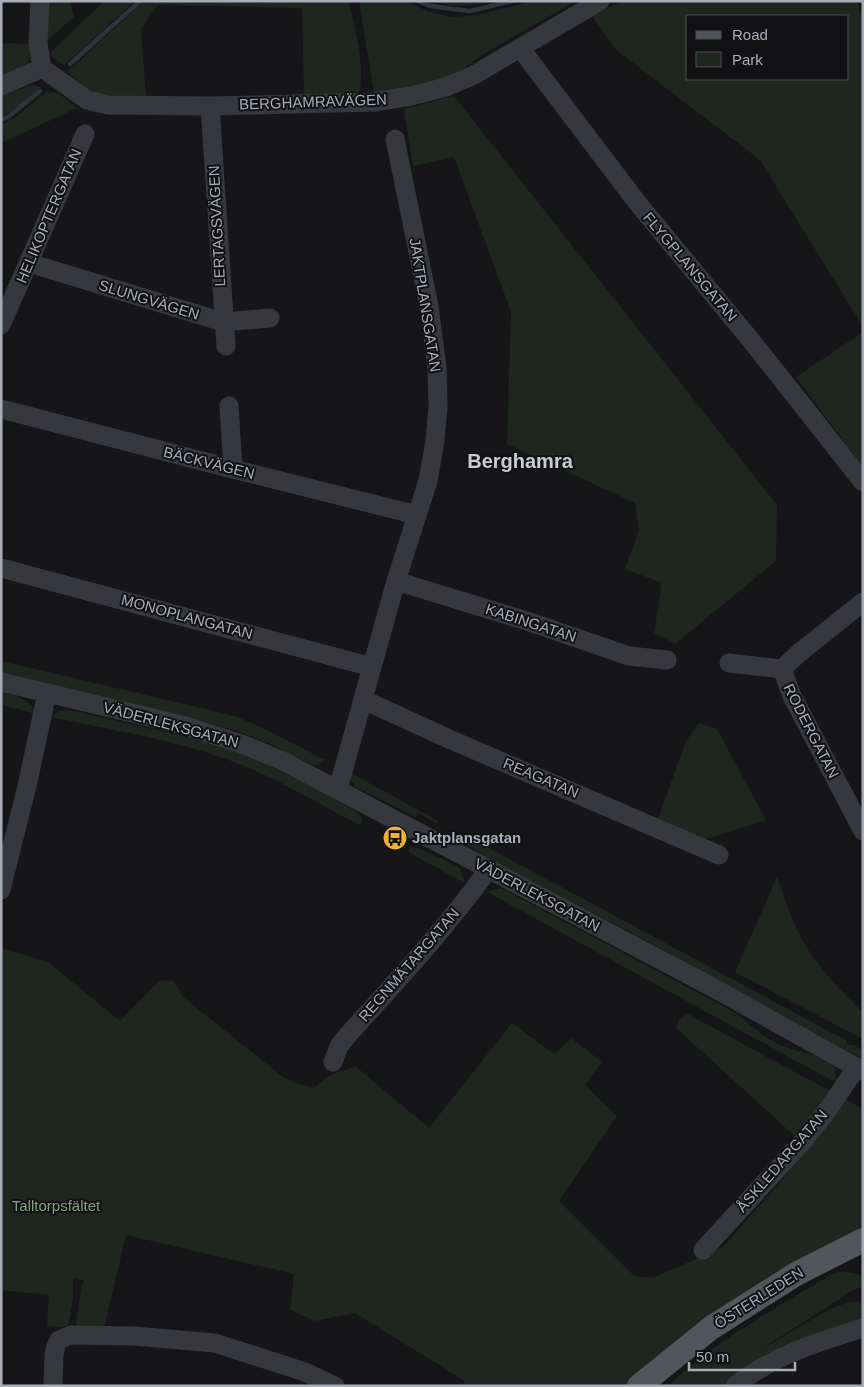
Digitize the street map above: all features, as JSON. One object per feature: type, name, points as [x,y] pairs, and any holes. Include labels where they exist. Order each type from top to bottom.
[{"type":"main road","name":"ÖSTERLEDEN","points":[[639,1386],[711,1328],[796,1274],[861,1244]]},
{"type":"street","points":[[1,86],[42,68],[38,44],[40,1]]},
{"type":"street","name":"BERGHAMRAVÄGEN","points":[[42,68],[87,100],[108,105],[210,106],[374,102],[411,96],[446,87],[474,75],[600,1]]},
{"type":"street","name":"FLYGPLANSGATAN","points":[[521,48],[636,201],[754,344],[863,482]]},
{"type":"street","name":"LERTAGSVÄGEN","points":[[210,106],[226,346]]},
{"type":"street","name":"HELIKOPTERGATAN","points":[[1,325],[85,134]]},
{"type":"street","name":"JAKTPLANSGATAN","points":[[338,789],[396,581],[428,481],[435,441],[438,406],[437,368],[429,306],[395,139]]},
{"type":"street","name":"SLUNGVÄGEN","points":[[29,263],[223,322],[270,318]]},
{"type":"street","points":[[229,406],[233,469]]},
{"type":"street","name":"BÄCKVÄGEN","points":[[1,408],[417,515]]},
{"type":"street","name":"MONOPLANGATAN","points":[[1,568],[372,667]]},
{"type":"street","name":"KABINGATAN","points":[[396,581],[527,621],[629,656],[667,660]]},
{"type":"street","name":"RODERGATAN","points":[[863,602],[782,669],[792,696],[863,831]]},
{"type":"street","points":[[729,663],[782,669]]},
{"type":"street","name":"VÄDERLEKSGATAN","points":[[1,682],[186,726],[242,744],[283,761],[712,988],[859,1070]]},
{"type":"street","points":[[1,890],[27,786],[47,693]]},
{"type":"street","name":"REAGATAN","points":[[364,700],[449,739],[719,856]]},
{"type":"street","name":"REGNMÄTARGATAN","points":[[333,1062],[339,1046],[347,1036],[436,934],[488,870]]},
{"type":"street","name":"ÅSKLEDARGATAN","points":[[703,1250],[805,1138],[859,1070]]},
{"type":"street","points":[[735,1386],[774,1360],[825,1340],[863,1328]]},
{"type":"street","points":[[53,1386],[56,1346],[59,1340],[71,1335],[134,1336],[215,1343],[305,1372],[335,1386]]},
{"type":"green space","points":[[48,1],[70,1],[74,17],[48,40],[45,34]]},
{"type":"green space","points":[[104,1],[135,1],[64,65],[56,60],[51,55],[52,51]]},
{"type":"green space","points":[[144,1],[349,1],[360,59],[361,82],[359,92],[331,96],[304,95],[302,8],[158,5],[141,29],[146,97],[93,94],[67,72]]},
{"type":"green space","points":[[359,1],[406,1],[427,11],[451,17],[478,15],[532,1],[576,1],[485,53],[455,75],[422,87],[374,93]]},
{"type":"green space","points":[[433,1],[494,1],[463,6],[441,4]]},
{"type":"green space","points":[[623,1],[857,1],[863,23],[863,327],[760,160],[615,49],[592,16]]},
{"type":"green space","points":[[1,43],[32,44],[30,59],[24,67],[1,77]]},
{"type":"green space","points":[[31,85],[41,87],[19,106],[1,118],[1,96]]},
{"type":"green space","points":[[47,91],[58,93],[77,108],[1,143],[1,124],[15,118]]},
{"type":"green space","points":[[454,96],[777,505],[776,561],[675,644],[654,633],[662,583],[625,569],[639,530],[635,503],[507,444],[511,312],[454,157],[413,166],[404,109]]},
{"type":"green space","points":[[863,332],[863,467],[796,377]]},
{"type":"green space","points":[[1,661],[235,716],[263,728],[325,760],[318,765],[312,765],[275,746],[238,731],[1,674]]},
{"type":"green space","points":[[1,692],[25,700],[35,712],[1,705]]},
{"type":"green space","points":[[69,710],[222,746],[254,758],[332,797],[358,813],[362,818],[362,822],[359,825],[274,779],[221,757],[149,737],[52,717],[59,711]]},
{"type":"green space","points":[[699,723],[717,729],[766,820],[704,840],[657,821],[686,741]]},
{"type":"green space","points":[[351,773],[438,821],[437,823],[418,813],[415,816],[355,787],[351,779]]},
{"type":"green space","points":[[474,840],[847,1041],[844,1049],[643,939],[494,862],[466,845],[463,841]]},
{"type":"green space","points":[[410,846],[459,867],[465,883],[408,852]]},
{"type":"green space","points":[[777,877],[795,925],[809,951],[834,983],[863,1012],[863,1039],[735,972]]},
{"type":"green space","points":[[501,888],[739,1015],[772,1041],[814,1055],[825,1061],[833,1068],[836,1074],[836,1081],[831,1080],[487,892]]},
{"type":"green space","name":"Talltorpsfältet","points":[[1,948],[48,962],[120,1021],[160,980],[174,981],[183,997],[283,1077],[295,1083],[314,1088],[328,1076],[355,1066],[429,1128],[512,1023],[554,1054],[571,1038],[602,1062],[585,1085],[617,1116],[559,1201],[634,1276],[653,1278],[723,1247],[809,1149],[676,1028],[679,1019],[688,1014],[863,1109],[863,1226],[818,1253],[683,1342],[627,1386],[462,1386],[465,1381],[355,1313],[315,1321],[290,1310],[294,1274],[126,1235],[104,1328],[77,1327],[81,1288],[84,1281],[73,1278],[71,1313],[68,1325],[64,1327],[47,1326],[49,1295],[1,1290]]},
{"type":"green space","points":[[847,1045],[853,1045],[863,1050],[863,1058],[844,1050]]},
{"type":"green space","points":[[837,1272],[860,1275],[863,1277],[863,1286],[850,1292],[763,1348],[826,1311],[851,1302],[861,1302],[863,1304],[863,1321],[739,1374],[726,1386],[668,1386],[704,1355],[724,1341]]},
{"type":"waterway","points":[[70,64],[140,1]]},
{"type":"waterway","points":[[418,1],[430,6],[470,11],[512,1]]},
{"type":"waterway","points":[[1,120],[8,117],[40,91]]},
{"type":"place","name":"Jaktplansgatan","points":[[395,838]]},
{"type":"district","name":"Berghamra","points":[[520,461]]}]
